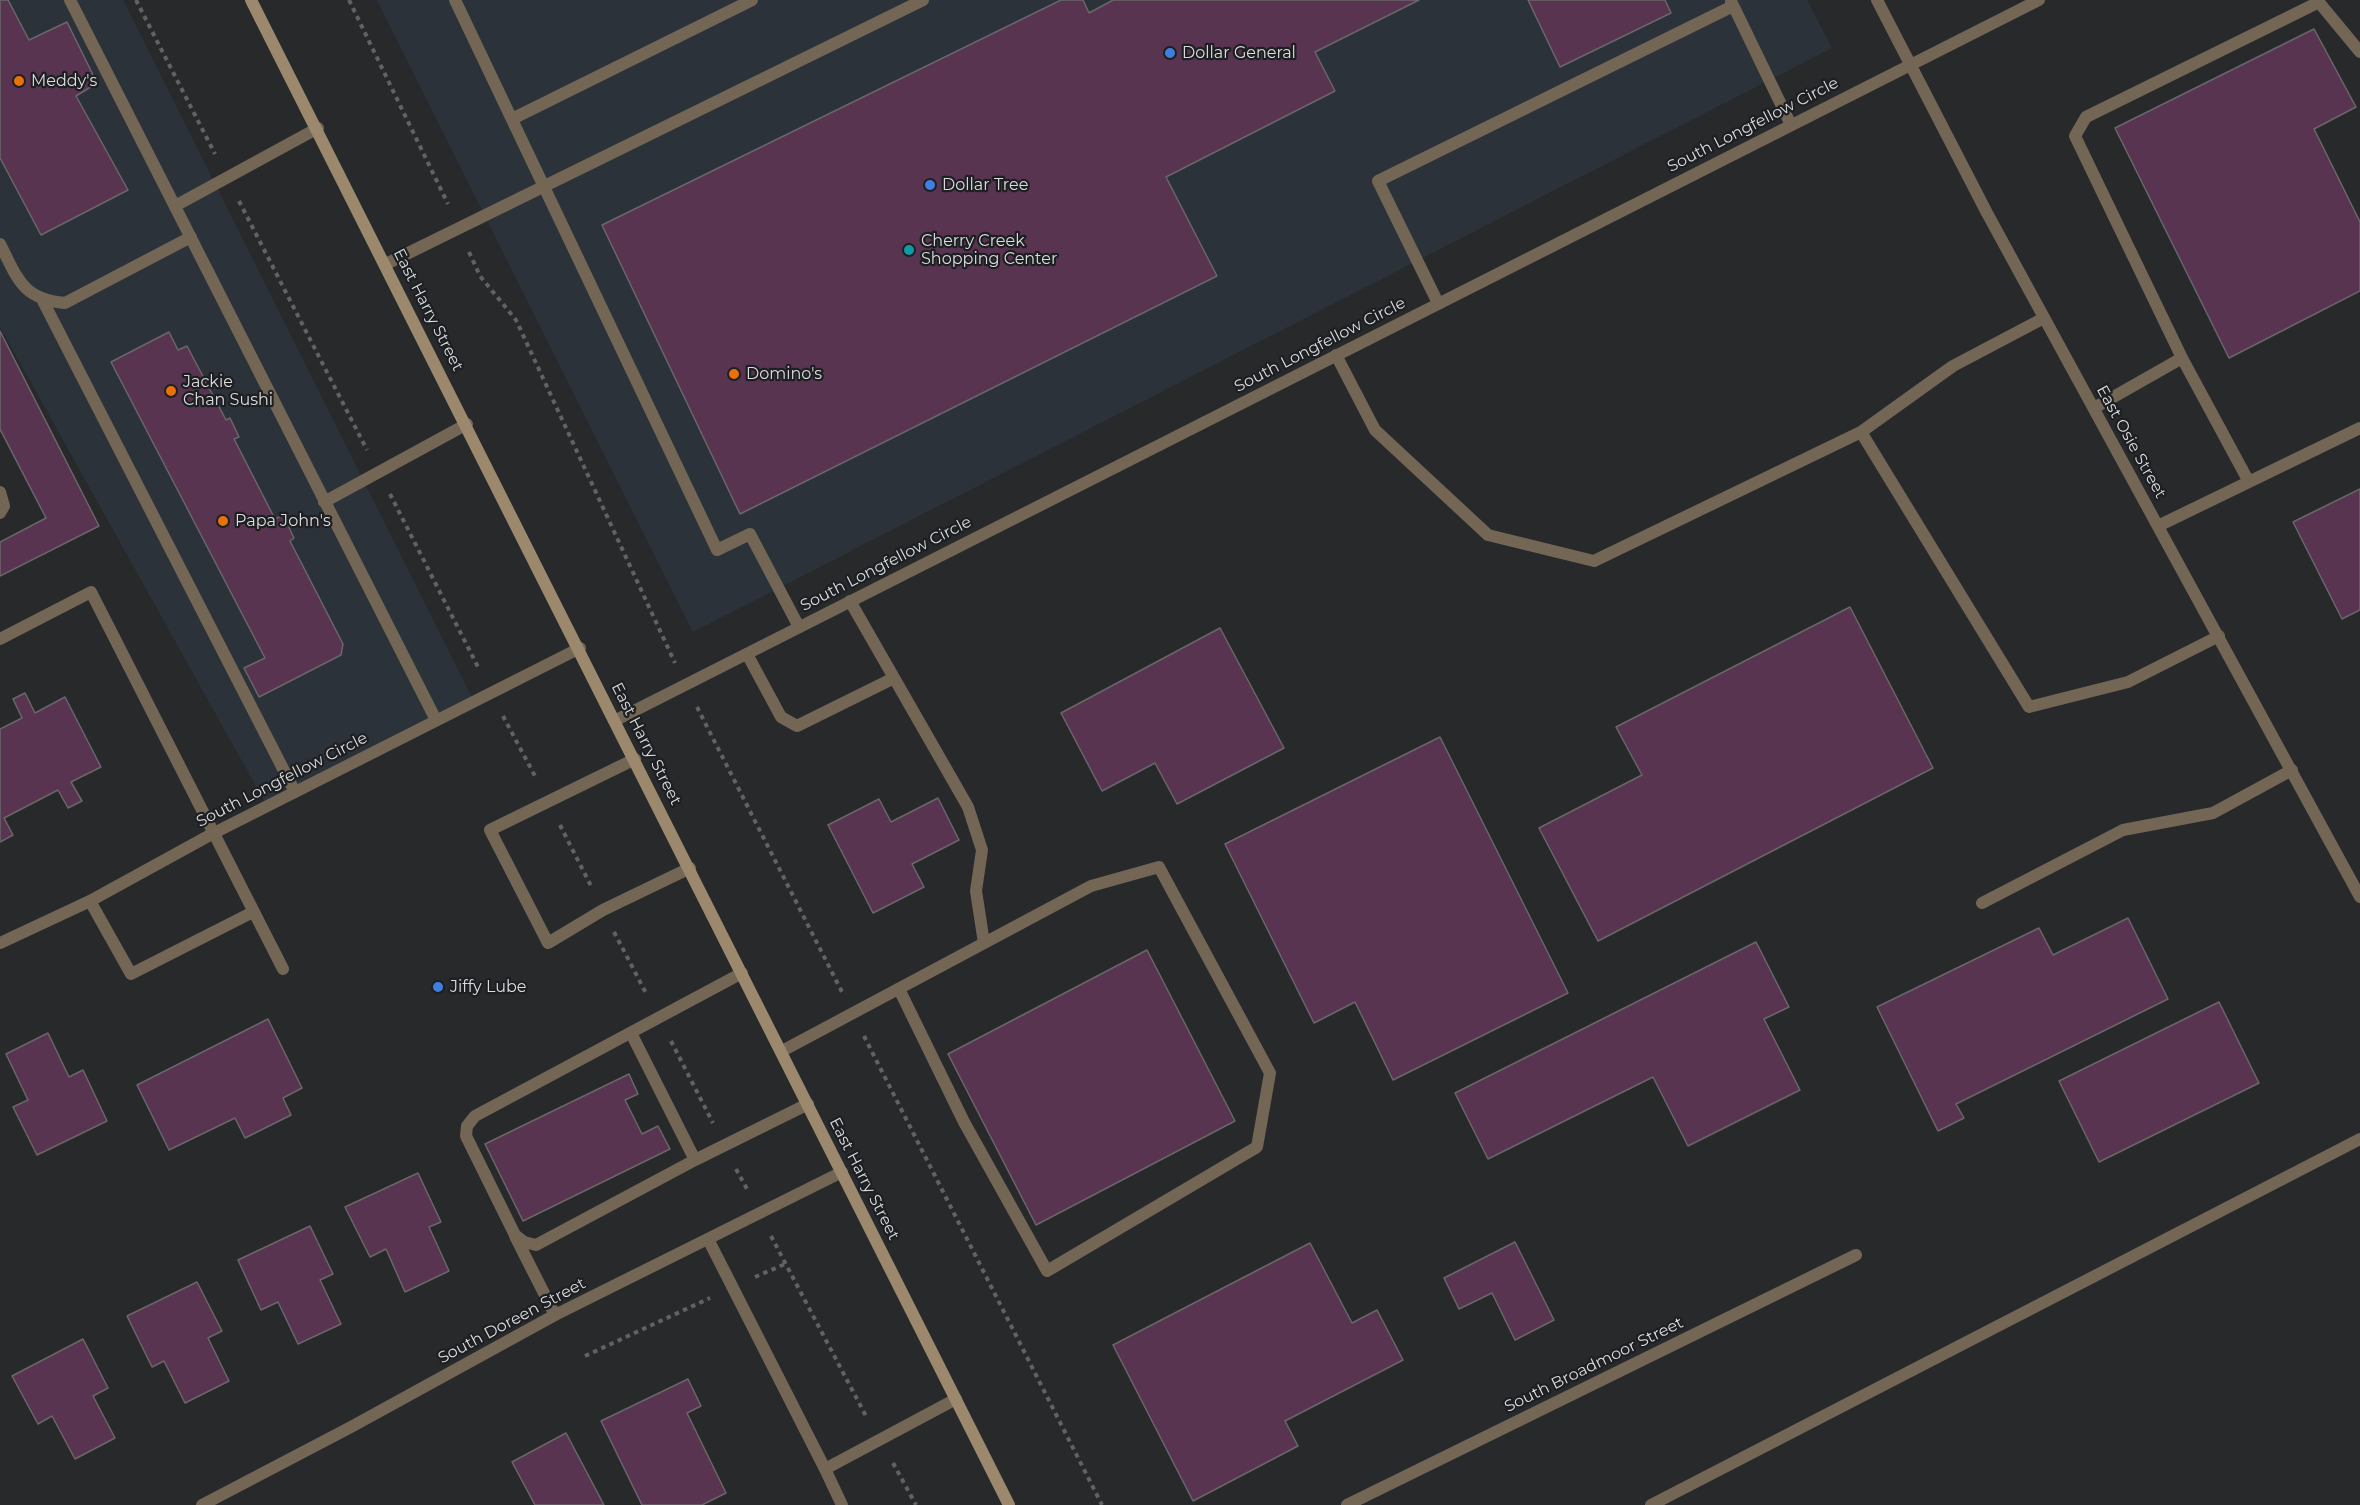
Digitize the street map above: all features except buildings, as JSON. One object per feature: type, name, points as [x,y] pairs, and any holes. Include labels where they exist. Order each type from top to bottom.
[{"type":"main road","name":"East Harry Street","points":[[251,0],[580,648],[1009,1505]]},
{"type":"street","points":[[70,0],[436,720]]},
{"type":"street","points":[[455,0],[717,550],[750,534],[799,627]]},
{"type":"street","points":[[512,119],[752,0]]},
{"type":"street","points":[[386,264],[923,0]]},
{"type":"street","name":"East Osie Street","points":[[1878,0],[2044,318],[2360,897]]},
{"type":"street","name":"South Longfellow Circle","points":[[616,720],[1911,64],[2020,4],[2039,0]]},
{"type":"street","points":[[2249,482],[2182,358],[2075,136],[2086,117],[2318,1],[2360,52]]},
{"type":"street","points":[[1438,303],[1378,181],[1732,3],[1791,124]]},
{"type":"street","points":[[175,206],[318,128]]},
{"type":"street","points":[[43,301],[65,303],[190,237]]},
{"type":"street","points":[[0,244],[20,283],[43,301],[294,792]]},
{"type":"street","points":[[1336,355],[1375,430],[1488,535],[1594,561],[1861,432],[1953,366],[2044,318]]},
{"type":"street","points":[[2094,408],[2182,358]]},
{"type":"street","points":[[324,502],[467,424]]},
{"type":"street","points":[[2158,526],[2360,428]]},
{"type":"street","points":[[1861,432],[2029,707],[2128,682],[2219,636]]},
{"type":"street","points":[[0,492],[4,506],[0,513]]},
{"type":"street","points":[[0,639],[90,592],[283,969]]},
{"type":"street","points":[[850,601],[971,818],[982,850],[976,891],[984,943]]},
{"type":"street","name":"South Longfellow Circle","points":[[0,943],[90,901],[212,834],[580,648]]},
{"type":"street","points":[[747,654],[781,717],[797,726],[894,678]]},
{"type":"street","points":[[635,759],[490,830],[548,943],[603,910],[690,868]]},
{"type":"street","points":[[1982,903],[2123,830],[2213,813],[2292,770]]},
{"type":"street","points":[[782,1052],[853,1013],[1091,886],[1158,867],[1270,1073],[1257,1147],[1047,1271],[964,1122],[898,989]]},
{"type":"street","points":[[90,901],[131,974],[253,912]]},
{"type":"street","points":[[555,1315],[466,1136],[467,1126],[476,1116],[742,973]]},
{"type":"street","points":[[631,1033],[694,1160]]},
{"type":"street","points":[[515,1235],[524,1242],[536,1245],[694,1160],[808,1104]]},
{"type":"street","points":[[1651,1505],[2360,1139]]},
{"type":"street","name":"South Doreen Street","points":[[202,1505],[351,1427],[555,1315],[842,1172]]},
{"type":"street","points":[[708,1239],[843,1505]]},
{"type":"street","name":"South Broadmoor Street","points":[[1347,1505],[1856,1254]]},
{"type":"street","points":[[825,1469],[956,1399]]},
{"type":"path","points":[[136,0],[759,1214],[916,1505]]},
{"type":"path","points":[[349,0],[480,276],[516,320],[634,570],[651,616],[1102,1505]]},
{"type":"path","points":[[585,1356],[785,1264]]},
{"type":"shaded area","points":[[0,0],[123,0],[474,702],[267,806],[0,327]]},
{"type":"shaded area","points":[[377,0],[1807,0],[1832,48],[693,632]]},
{"type":"place","name":"Dollar General","points":[[1170,53]]},
{"type":"place","name":"Meddy's","points":[[19,81]]},
{"type":"place","name":"Dollar Tree","points":[[930,185]]},
{"type":"place","name":"Cherry Creek Shopping Center","points":[[909,250]]},
{"type":"place","name":"Domino's","points":[[734,374]]},
{"type":"place","name":"Jackie Chan Sushi","points":[[171,391]]},
{"type":"place","name":"Papa John's","points":[[223,521]]},
{"type":"place","name":"Jiffy Lube","points":[[438,987]]}]
